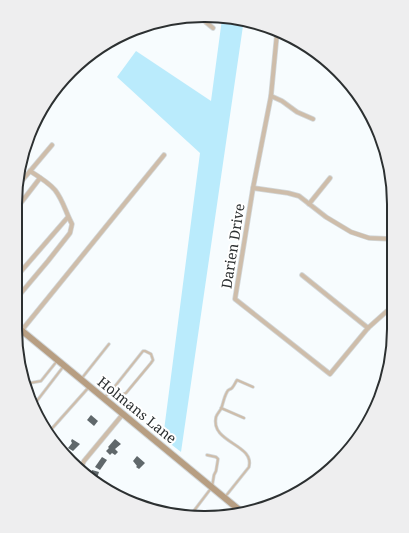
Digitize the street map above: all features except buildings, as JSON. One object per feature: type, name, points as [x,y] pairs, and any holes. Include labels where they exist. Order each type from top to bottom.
[{"type":"main road","name":"Holmans Lane","points":[[22,330],[236,508]]},
{"type":"street","points":[[206,22],[213,28]]},
{"type":"street","name":"Darien Drive","points":[[277,37],[271,96],[253,188],[235,299],[330,374],[368,328],[387,310]]},
{"type":"street","points":[[271,96],[282,101],[297,112],[313,119]]},
{"type":"street","points":[[25,178],[52,145]]},
{"type":"street","points":[[22,330],[164,154]]},
{"type":"street","points":[[22,292],[70,232],[72,224],[60,197],[54,189],[30,171]]},
{"type":"street","points":[[22,201],[40,178]]},
{"type":"street","points":[[309,204],[330,178]]},
{"type":"street","points":[[253,188],[299,196],[326,217],[351,232],[369,238],[387,239]]},
{"type":"street","points":[[22,270],[68,217]]},
{"type":"street","points":[[302,275],[368,328]]},
{"type":"street","points":[[82,465],[123,414]]},
{"type":"lane","points":[[81,379],[109,344]]},
{"type":"lane","points":[[104,398],[144,351],[151,354],[153,360],[126,393],[121,395],[112,390]]},
{"type":"lane","points":[[31,383],[41,381],[58,360]]},
{"type":"lane","points":[[37,401],[64,366]]},
{"type":"lane","points":[[225,498],[249,467],[250,462],[249,457],[244,452],[218,431],[216,416],[221,408],[227,391],[233,387],[237,380],[253,387]]},
{"type":"lane","points":[[52,428],[89,386]]},
{"type":"lane","points":[[221,408],[244,418]]},
{"type":"lane","points":[[194,511],[212,487],[216,471],[218,459],[216,457],[206,455]]},
{"type":"shaded area","points":[[221,23],[243,26],[181,452],[163,438],[200,153],[117,77],[136,51],[211,101]]}]
